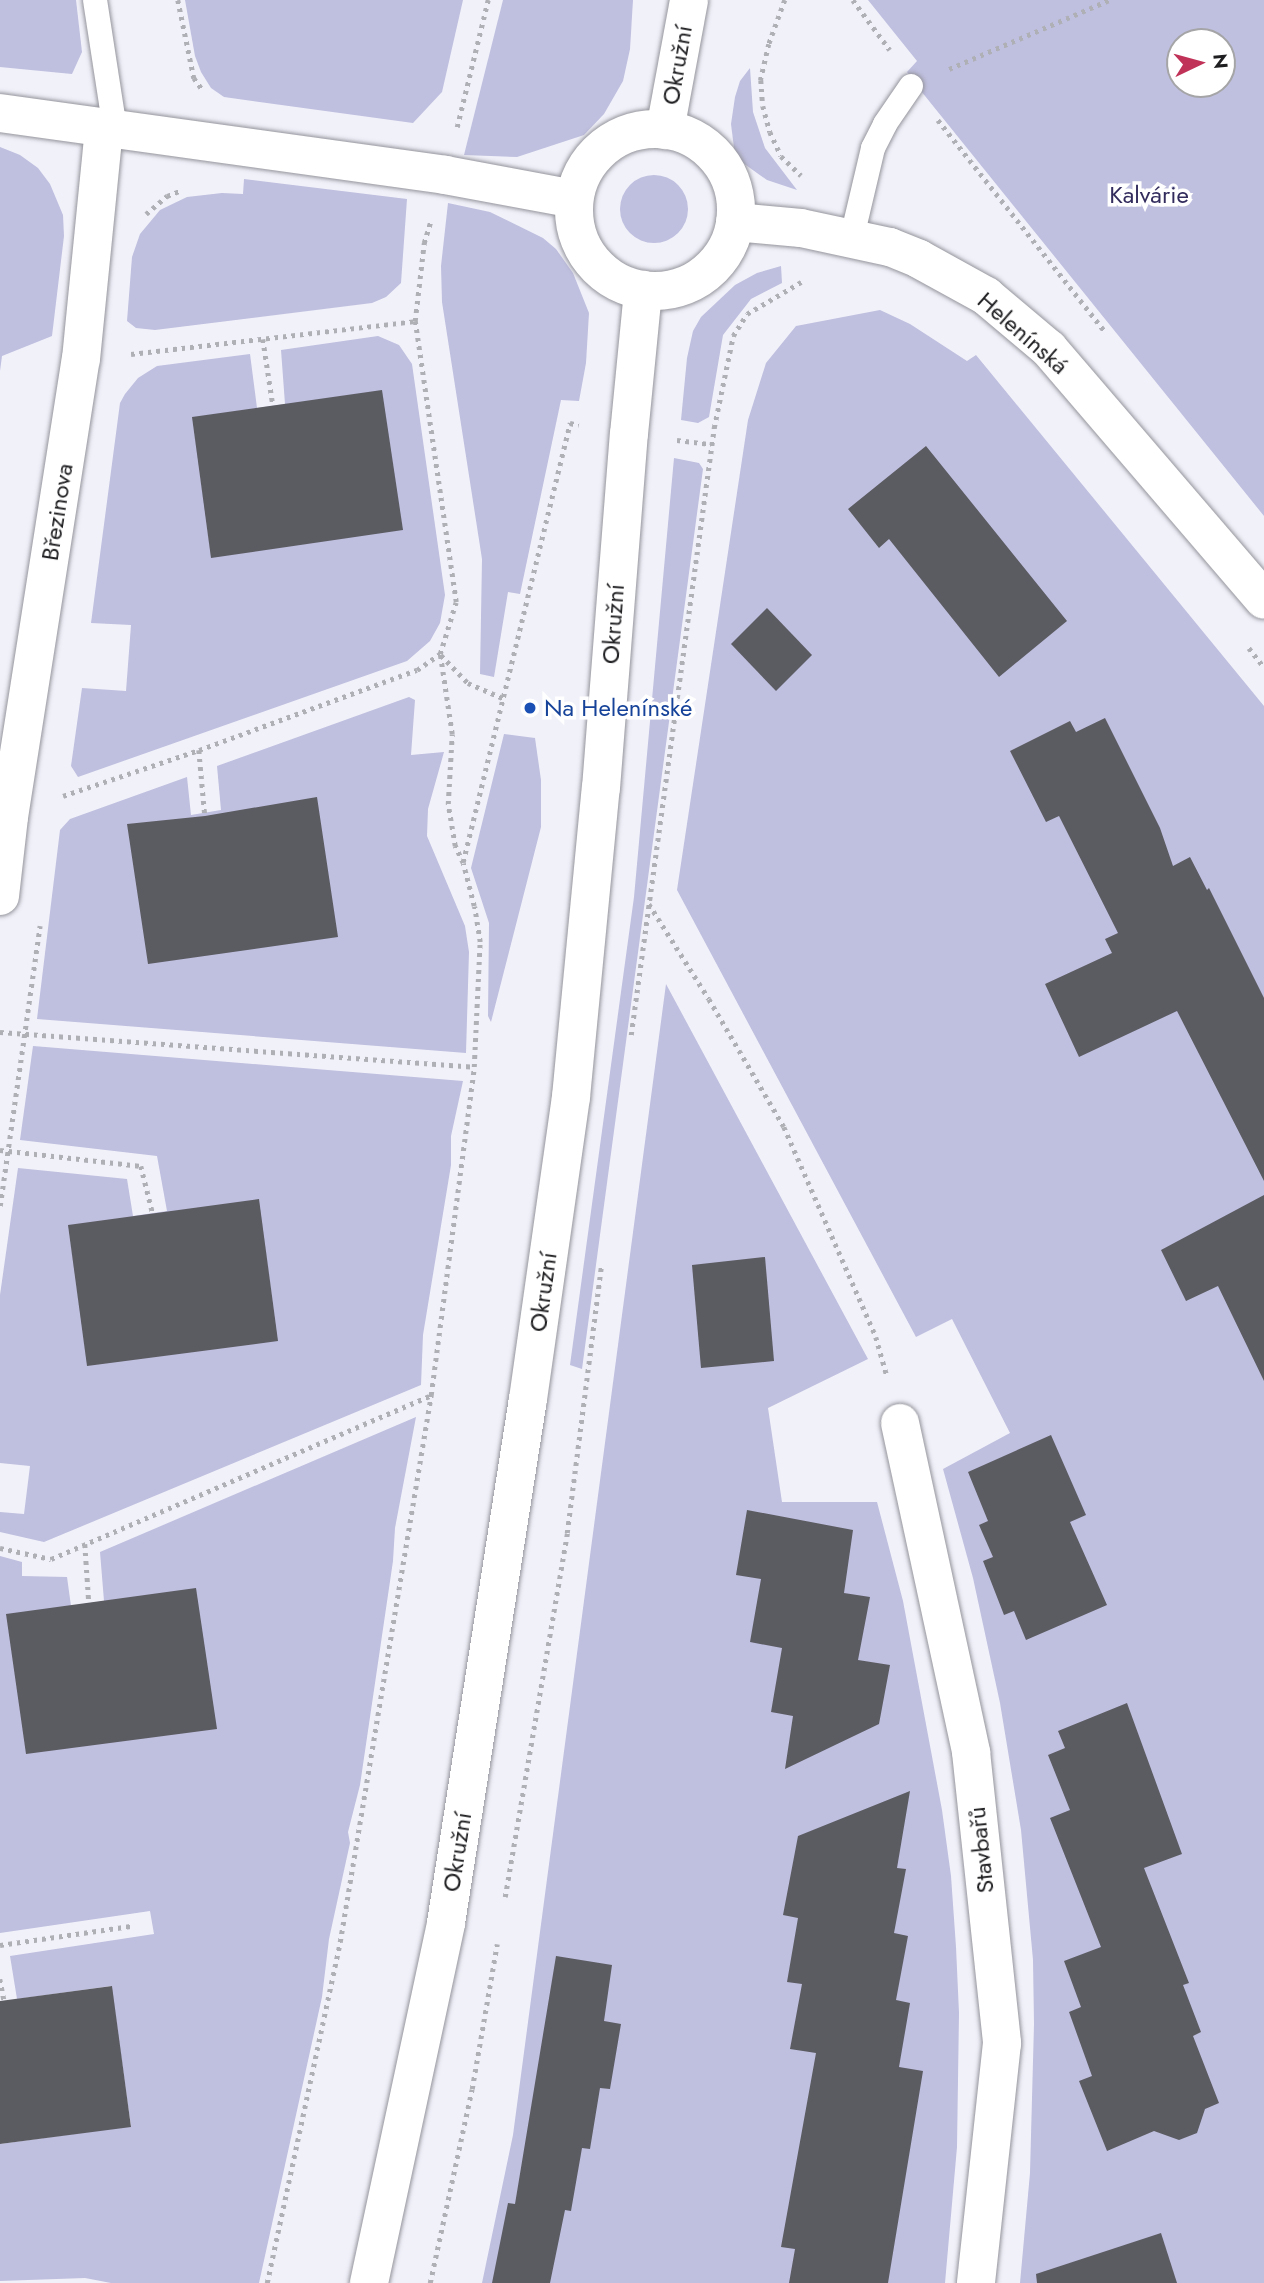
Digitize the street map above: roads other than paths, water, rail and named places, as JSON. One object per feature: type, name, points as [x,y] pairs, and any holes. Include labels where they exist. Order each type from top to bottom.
[{"type":"street","name":"Okružní","points":[[665,130],[689,0]]},
{"type":"street","points":[[0,113],[445,175],[574,199]]},
{"type":"street","name":"Březinova","points":[[0,896],[9,817],[81,359],[110,128]]},
{"type":"street","points":[[646,130],[665,130],[687,135],[718,159],[730,180],[735,200],[735,222],[729,243],[703,275],[666,291],[643,290],[621,284],[591,261],[580,241],[574,221],[574,199],[580,178],[590,160],[606,145],[624,135],[646,130]]},
{"type":"street","name":"Helenínská","points":[[735,222],[801,228],[852,237],[919,259],[986,296],[1049,349],[1264,600]]},
{"type":"street","name":"Okružní","points":[[369,2283],[446,1923],[528,1399],[571,1097],[601,788],[627,448],[643,290]]},
{"type":"street","name":"Stavbařů","points":[[900,1423],[971,1752],[1002,2043],[976,2283]]},
{"type":"lane","points":[[95,0],[110,128]]},
{"type":"lane","points":[[852,237],[873,148],[885,124],[911,86]]},
{"type":"place","name":"Na Helenínské","points":[[530,708]]},
{"type":"park label","name":"Kalvárie","points":[[1149,195]]}]
